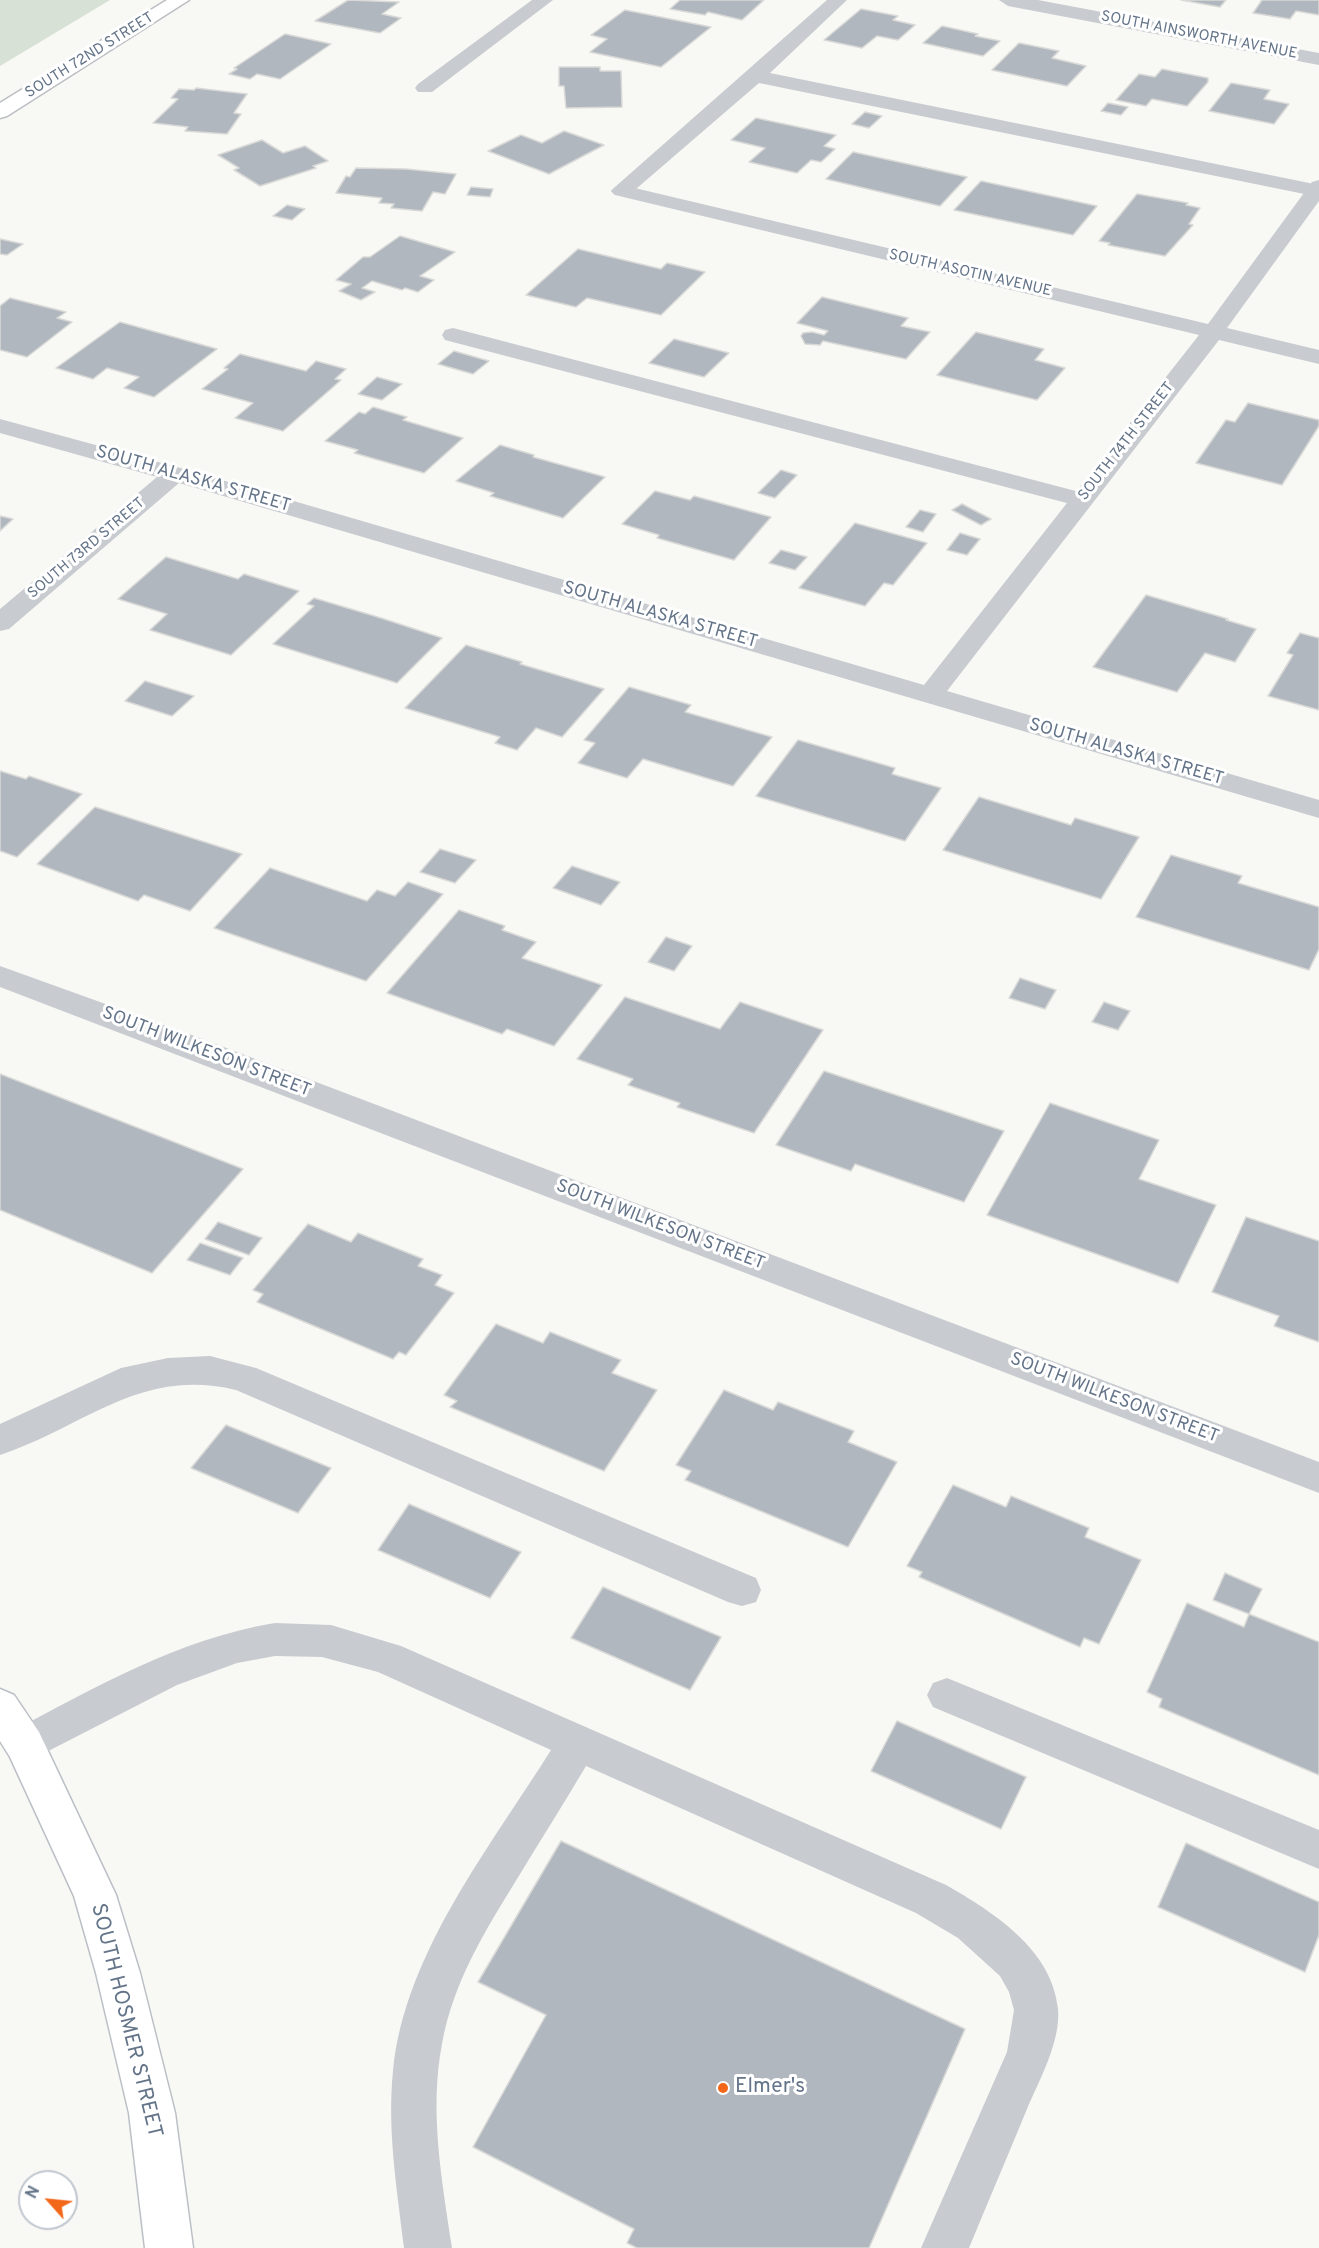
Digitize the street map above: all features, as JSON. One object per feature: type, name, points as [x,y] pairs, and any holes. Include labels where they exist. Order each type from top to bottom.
[{"type":"main road","name":"SOUTH 72ND STREET","points":[[0,112],[180,0]]},
{"type":"main road","name":"SOUTH HOSMER STREET","points":[[0,1707],[25,1745],[95,1895],[118,1972],[152,2113],[169,2248]]},
{"type":"street","points":[[425,88],[544,0]]},
{"type":"street","points":[[755,76],[838,0]]},
{"type":"street","name":"SOUTH AINSWORTH AVENUE","points":[[1008,0],[1319,59]]},
{"type":"street","points":[[755,76],[1318,189]]},
{"type":"street","name":"SOUTH ASOTIN AVENUE","points":[[755,76],[622,191],[1319,357]]},
{"type":"street","name":"SOUTH 74TH STREET","points":[[930,695],[1213,332],[1318,189]]},
{"type":"street","points":[[453,335],[1082,500]]},
{"type":"street","name":"SOUTH ALASKA STREET","points":[[0,426],[175,474],[1319,810]]},
{"type":"street","name":"SOUTH 73RD STREET","points":[[0,623],[175,474]]},
{"type":"street","name":"SOUTH WILKESON STREET","points":[[0,976],[189,1046],[1319,1478]]},
{"type":"street","points":[[0,1440],[134,1378],[168,1372],[210,1370],[243,1378],[742,1590]]},
{"type":"street","points":[[25,1745],[142,1684],[195,1660],[244,1643],[279,1639],[313,1639],[387,1658],[931,1899],[973,1924],[1015,1962],[1029,1985],[1036,2010],[1029,2052],[945,2248]]},
{"type":"street","points":[[947,1695],[1319,1850]]},
{"type":"street","points":[[428,2248],[418,2170],[414,2095],[419,2044],[431,1997],[457,1937],[578,1743]]},
{"type":"shaded area","points":[[0,0],[110,0],[0,66]]},
{"type":"building","points":[[348,0],[399,2],[382,14],[401,18],[380,33],[315,21]]},
{"type":"building","points":[[680,0],[764,0],[742,20],[708,12],[705,15],[670,9]]},
{"type":"building","points":[[1181,0],[1226,0],[1220,7]]},
{"type":"building","points":[[1262,0],[1319,0],[1319,15],[1296,11],[1290,19],[1253,13]]},
{"type":"building","points":[[861,9],[898,16],[893,20],[915,25],[898,40],[877,36],[862,48],[824,40]]},
{"type":"building","points":[[625,10],[711,27],[661,67],[590,52],[607,39],[591,35]]},
{"type":"building","points":[[942,26],[1000,41],[983,56],[923,43]]},
{"type":"building","points":[[285,34],[331,44],[280,79],[257,74],[250,79],[229,74],[237,69],[234,68]]},
{"type":"building","points":[[1019,43],[1059,51],[1052,58],[1086,66],[1067,86],[992,70]]},
{"type":"building","points":[[559,67],[600,67],[600,71],[621,71],[622,107],[566,108],[564,86],[559,86]]},
{"type":"building","points":[[1162,69],[1208,78],[1208,82],[1187,106],[1152,99],[1146,106],[1116,100],[1139,74],[1155,77]]},
{"type":"building","points":[[1231,83],[1270,90],[1264,99],[1289,104],[1274,124],[1209,111]]},
{"type":"building","points":[[196,88],[247,94],[234,113],[241,114],[227,134],[185,131],[188,127],[153,123],[178,99],[171,98],[179,89],[194,90]]},
{"type":"building","points":[[1108,103],[1128,107],[1121,115],[1101,111]]},
{"type":"building","points":[[865,112],[882,116],[869,128],[852,124]]},
{"type":"building","points":[[756,118],[836,135],[824,146],[835,149],[821,162],[811,160],[797,173],[749,162],[765,148],[731,140]]},
{"type":"building","points":[[564,131],[604,145],[549,174],[488,151],[521,135],[542,143]]},
{"type":"building","points":[[262,140],[283,153],[305,146],[328,161],[313,166],[316,168],[260,186],[234,170],[239,168],[218,155]]},
{"type":"building","points":[[853,152],[967,177],[940,206],[826,179]]},
{"type":"building","points":[[356,168],[406,169],[456,174],[445,194],[433,192],[422,211],[391,208],[394,204],[379,203],[382,198],[336,193],[346,176],[350,177]]},
{"type":"building","points":[[981,181],[1097,206],[1073,235],[954,210]]},
{"type":"building","points":[[471,187],[493,189],[490,197],[467,195]]},
{"type":"building","points":[[1137,194],[1188,203],[1186,205],[1200,208],[1189,224],[1193,225],[1165,256],[1108,245],[1110,243],[1099,241]]},
{"type":"building","points":[[287,205],[305,209],[292,220],[273,216]]},
{"type":"building","points":[[400,236],[455,252],[420,276],[434,280],[418,292],[372,281],[362,288],[375,292],[361,300],[339,291],[351,284],[336,280],[363,257],[370,257]]},
{"type":"building","points":[[0,239],[23,244],[7,255],[0,254]]},
{"type":"building","points":[[578,249],[661,269],[667,263],[705,272],[661,315],[587,298],[576,307],[526,295]]},
{"type":"building","points":[[822,297],[908,318],[901,326],[930,332],[906,359],[823,341],[820,345],[805,344],[801,336],[803,333],[812,332],[824,335],[828,331],[797,323]]},
{"type":"building","points":[[10,298],[66,312],[57,318],[72,322],[27,357],[0,350],[0,306]]},
{"type":"building","points":[[120,322],[217,349],[154,397],[124,388],[139,377],[107,368],[93,379],[56,368]]},
{"type":"building","points":[[976,332],[1044,349],[1035,360],[1065,368],[1037,400],[937,375]]},
{"type":"building","points":[[674,339],[729,353],[704,377],[649,363]]},
{"type":"building","points":[[454,351],[489,361],[473,374],[438,364]]},
{"type":"building","points":[[240,354],[306,371],[316,361],[346,369],[335,379],[341,380],[283,431],[235,418],[253,403],[202,389],[228,369],[224,368]]},
{"type":"building","points":[[377,377],[402,384],[382,400],[358,394]]},
{"type":"building","points":[[1248,403],[1319,420],[1319,426],[1282,485],[1196,463],[1226,420],[1235,422]]},
{"type":"building","points":[[373,407],[407,417],[403,420],[463,438],[424,473],[354,453],[358,450],[325,441],[359,412],[365,414]]},
{"type":"building","points":[[500,445],[534,455],[533,457],[605,477],[563,518],[490,496],[494,493],[456,481]]},
{"type":"building","points":[[781,470],[797,475],[775,498],[758,493]]},
{"type":"building","points":[[655,491],[690,500],[694,496],[771,517],[734,560],[657,538],[659,535],[622,524]]},
{"type":"building","points":[[962,504],[991,519],[981,525],[952,510]]},
{"type":"building","points":[[920,510],[936,514],[923,532],[906,527]]},
{"type":"building","points":[[0,516],[13,519],[0,531]]},
{"type":"building","points":[[855,523],[927,543],[893,585],[884,583],[865,606],[799,588]]},
{"type":"building","points":[[960,533],[980,539],[967,555],[947,550]]},
{"type":"building","points":[[781,550],[807,557],[795,570],[769,563]]},
{"type":"building","points":[[166,557],[238,579],[244,574],[299,591],[231,655],[150,630],[167,614],[118,599]]},
{"type":"building","points":[[1146,595],[1256,629],[1235,662],[1205,653],[1177,692],[1093,667]]},
{"type":"building","points":[[314,598],[442,638],[397,683],[273,644],[314,606],[307,604]]},
{"type":"building","points":[[1300,633],[1319,638],[1319,710],[1268,696],[1293,655],[1287,653]]},
{"type":"building","points":[[466,645],[604,689],[562,737],[536,728],[517,750],[495,743],[500,737],[405,708]]},
{"type":"building","points":[[145,681],[194,696],[172,716],[125,701]]},
{"type":"building","points":[[629,687],[691,705],[685,712],[772,737],[733,786],[643,759],[627,778],[578,763],[595,743],[584,740]]},
{"type":"building","points":[[798,740],[895,768],[892,774],[941,788],[905,841],[756,796]]},
{"type":"building","points":[[0,771],[26,779],[29,776],[82,794],[17,857],[0,851]]},
{"type":"building","points":[[979,797],[1071,825],[1075,818],[1139,837],[1101,899],[943,850]]},
{"type":"building","points":[[95,807],[242,854],[190,911],[144,895],[138,901],[37,864]]},
{"type":"building","points":[[440,849],[476,860],[455,883],[420,872]]},
{"type":"building","points":[[1171,855],[1242,876],[1238,883],[1319,907],[1319,949],[1309,970],[1136,917]]},
{"type":"building","points":[[572,866],[620,882],[601,905],[553,888]]},
{"type":"building","points":[[270,868],[367,901],[377,890],[395,896],[408,882],[443,894],[366,981],[214,928]]},
{"type":"building","points":[[459,910],[505,926],[502,930],[536,942],[522,958],[602,985],[554,1046],[507,1029],[502,1034],[387,993]]},
{"type":"building","points":[[666,937],[692,946],[674,971],[648,962]]},
{"type":"building","points":[[1020,978],[1056,990],[1045,1009],[1009,998]]},
{"type":"building","points":[[625,997],[720,1029],[740,1002],[823,1030],[754,1133],[677,1107],[680,1103],[628,1085],[633,1079],[577,1059]]},
{"type":"building","points":[[1104,1002],[1130,1011],[1118,1030],[1092,1022]]},
{"type":"building","points":[[824,1071],[1004,1131],[964,1202],[855,1164],[851,1171],[776,1145]]},
{"type":"building","points":[[0,1074],[243,1169],[152,1273],[0,1210]]},
{"type":"building","points":[[1050,1103],[1159,1140],[1139,1179],[1216,1205],[1178,1283],[987,1215]]},
{"type":"building","points":[[1246,1217],[1319,1241],[1319,1342],[1274,1326],[1279,1316],[1212,1292]]},
{"type":"building","points":[[218,1222],[262,1238],[249,1255],[205,1239]]},
{"type":"building","points":[[308,1224],[351,1242],[358,1233],[423,1259],[418,1266],[442,1275],[435,1285],[454,1293],[406,1355],[399,1352],[393,1359],[257,1302],[263,1294],[253,1290]]},
{"type":"building","points":[[200,1243],[243,1258],[230,1275],[187,1260]]},
{"type":"building","points":[[496,1324],[543,1343],[550,1332],[621,1360],[612,1373],[657,1390],[604,1471],[450,1407],[457,1401],[444,1395]]},
{"type":"building","points":[[724,1390],[773,1410],[778,1402],[854,1431],[848,1442],[897,1462],[848,1547],[685,1480],[691,1471],[676,1465]]},
{"type":"building","points":[[226,1425],[331,1468],[298,1513],[191,1468]]},
{"type":"building","points":[[953,1485],[1006,1507],[1011,1496],[1089,1528],[1085,1537],[1141,1560],[1099,1644],[1084,1638],[1080,1647],[919,1577],[922,1572],[907,1566]]},
{"type":"building","points":[[409,1504],[521,1552],[490,1598],[378,1550]]},
{"type":"building","points":[[1225,1573],[1262,1589],[1249,1614],[1213,1600]]},
{"type":"building","points":[[603,1587],[721,1637],[690,1690],[571,1638]]},
{"type":"building","points":[[1187,1603],[1244,1627],[1249,1614],[1319,1642],[1319,1775],[1159,1707],[1162,1699],[1147,1692]]},
{"type":"building","points":[[897,1721],[1026,1777],[1001,1829],[871,1771]]},
{"type":"building","name":"Elmer's","points":[[561,1841],[965,2029],[869,2248],[637,2248],[627,2243],[634,2229],[473,2147],[546,2015],[478,1982]]},
{"type":"building","points":[[1186,1843],[1319,1902],[1319,1935],[1305,1972],[1158,1907]]},
{"type":"place","name":"Elmer's","points":[[723,2088]]}]
